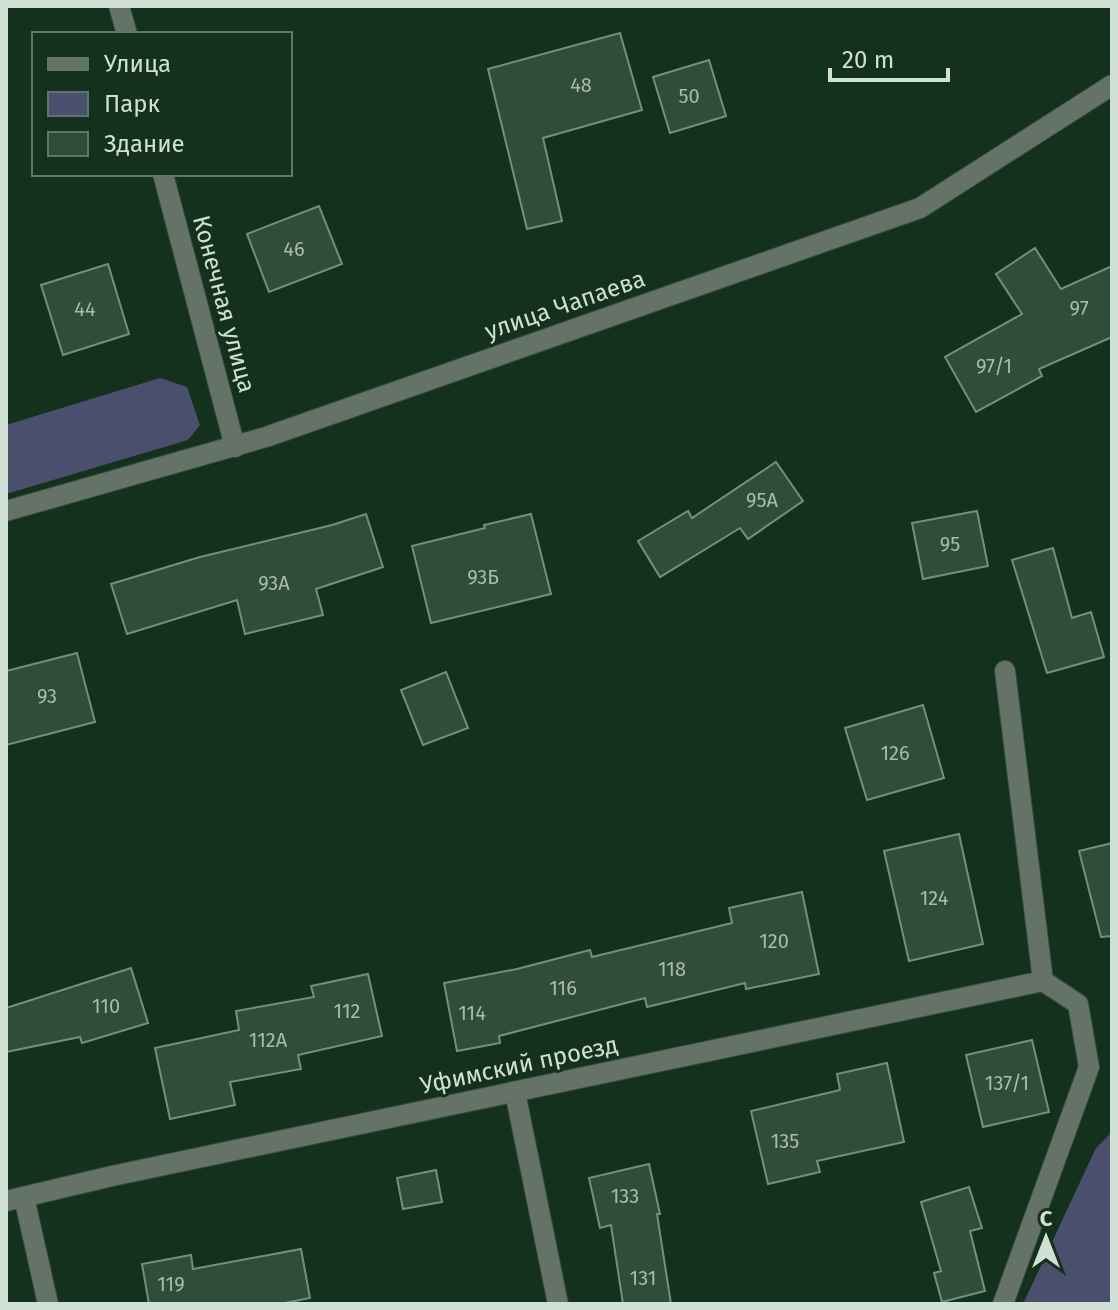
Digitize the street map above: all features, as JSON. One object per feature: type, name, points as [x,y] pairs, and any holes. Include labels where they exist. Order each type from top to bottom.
[{"type":"street","points":[[119,6],[126,32]]},
{"type":"street","name":"улица Чапаева","points":[[6,511],[235,447],[920,208],[1112,85]]},
{"type":"street","name":"Конечная улица","points":[[164,176],[235,447]]},
{"type":"street","points":[[1003,1304],[1089,1067],[1078,1004],[1043,981],[1005,671]]},
{"type":"street","name":"Уфимский проезд","points":[[15,1199],[1043,981]]},
{"type":"street","points":[[515,1092],[558,1304]]},
{"type":"street","points":[[15,1199],[48,1304]]},
{"type":"green space","points":[[160,378],[187,387],[200,425],[188,440],[6,494],[6,425]]},
{"type":"green space","points":[[1112,1132],[1112,1304],[1023,1304],[1096,1148]]},
{"type":"building","points":[[620,33],[642,110],[543,138],[562,221],[527,229],[488,69]]},
{"type":"building","points":[[709,60],[726,116],[670,133],[653,77]]},
{"type":"building","points":[[319,206],[342,264],[269,292],[247,234]]},
{"type":"building","points":[[1035,248],[1061,289],[1112,266],[1112,337],[1039,369],[1042,376],[976,412],[945,357],[1022,314],[996,274]]},
{"type":"building","points":[[108,264],[129,334],[63,355],[41,285]]},
{"type":"building","points":[[776,462],[803,501],[748,539],[740,528],[660,577],[638,541],[688,511],[692,518]]},
{"type":"building","points":[[977,511],[988,566],[923,579],[912,523]]},
{"type":"building","points":[[366,514],[383,567],[316,589],[323,615],[245,634],[237,600],[127,634],[111,584],[200,557]]},
{"type":"building","points":[[531,514],[551,594],[431,623],[412,546]]},
{"type":"building","points":[[1053,548],[1072,618],[1091,612],[1104,657],[1047,673],[1012,560]]},
{"type":"building","points":[[77,653],[95,722],[6,745],[6,671]]},
{"type":"building","points":[[446,672],[468,728],[423,745],[401,690]]},
{"type":"building","points":[[923,705],[944,778],[867,800],[845,728]]},
{"type":"building","points":[[959,834],[983,944],[909,961],[884,851]]},
{"type":"building","points":[[1112,843],[1112,936],[1101,937],[1079,851]]},
{"type":"building","points":[[802,892],[819,974],[746,989],[745,983],[647,1007],[645,998],[499,1036],[500,1043],[457,1051],[444,983],[517,969],[590,950],[592,957],[732,923],[729,908]]},
{"type":"building","points":[[131,968],[148,1023],[82,1043],[80,1037],[6,1052],[6,1008]]},
{"type":"building","points":[[368,974],[382,1036],[298,1055],[301,1069],[230,1082],[235,1105],[170,1119],[155,1048],[239,1030],[236,1011],[314,997],[311,986]]},
{"type":"building","points":[[1032,1040],[1049,1112],[983,1127],[966,1055]]},
{"type":"building","points":[[887,1063],[904,1142],[817,1161],[820,1172],[768,1184],[751,1111],[840,1090],[837,1074]]},
{"type":"building","points":[[649,1164],[660,1214],[657,1214],[671,1304],[623,1304],[611,1225],[600,1228],[589,1178]]},
{"type":"building","points":[[436,1170],[442,1202],[403,1209],[397,1178]]},
{"type":"building","points":[[969,1187],[982,1228],[970,1231],[985,1291],[942,1302],[934,1273],[941,1271],[921,1202]]},
{"type":"building","points":[[301,1249],[310,1298],[280,1304],[149,1304],[142,1264],[191,1255],[193,1269]]}]
